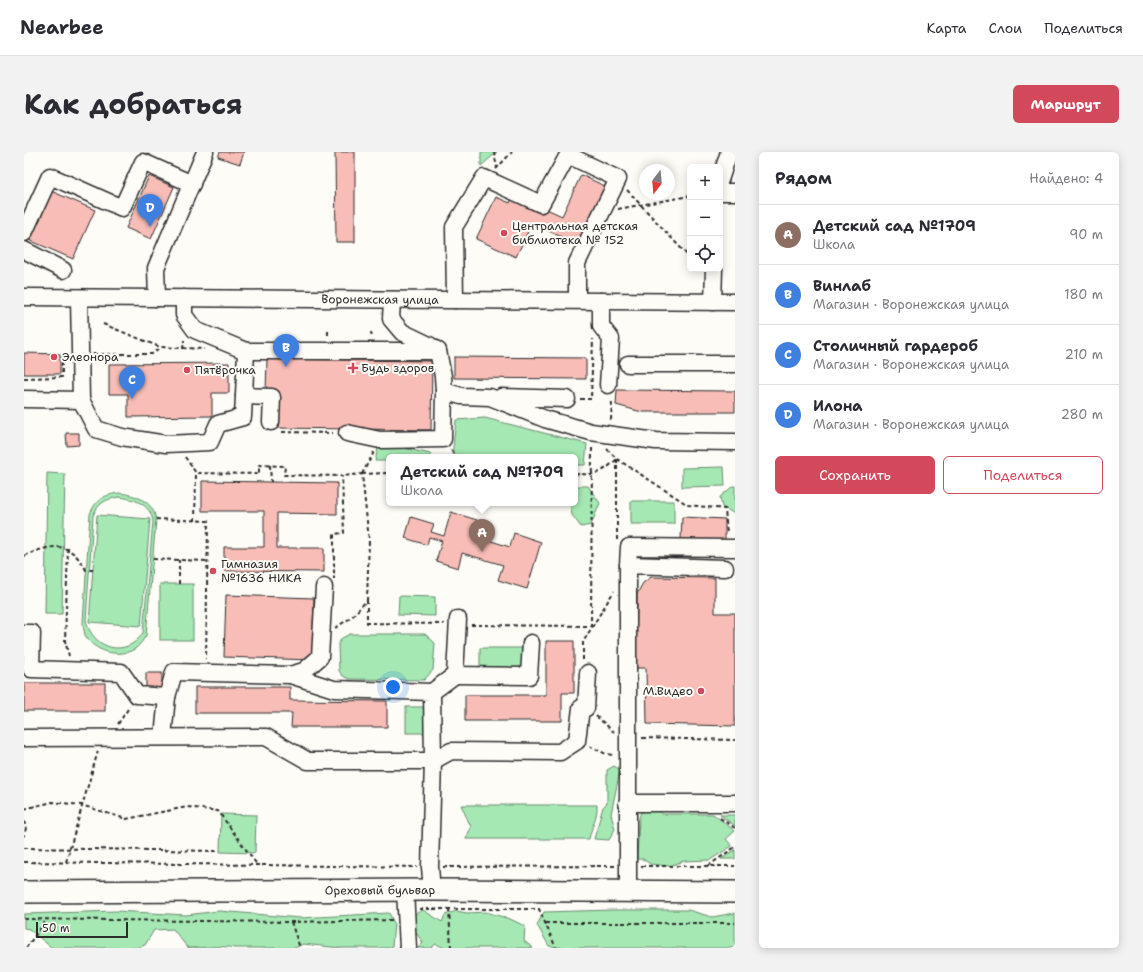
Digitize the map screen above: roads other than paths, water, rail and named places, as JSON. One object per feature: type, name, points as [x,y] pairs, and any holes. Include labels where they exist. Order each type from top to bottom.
[{"type":"main road","name":"Ореховый бульвар","points":[[24,892],[406,906],[432,890],[628,890],[735,892]]},
{"type":"street","points":[[157,298],[156,268],[205,152]]},
{"type":"street","points":[[723,170],[728,152]]},
{"type":"street","points":[[455,300],[454,227],[484,178],[540,204],[568,155],[618,179],[577,263],[577,300]]},
{"type":"street","points":[[25,228],[50,176],[122,208],[143,162],[192,184]]},
{"type":"street","points":[[723,192],[735,192]]},
{"type":"street","points":[[24,250],[63,270]]},
{"type":"street","points":[[713,302],[714,272]]},
{"type":"street","name":"Воронежская улица","points":[[24,297],[735,302]]},
{"type":"street","points":[[79,298],[81,400],[96,429],[122,437],[166,444],[210,442],[218,424],[243,417],[246,351]]},
{"type":"street","points":[[184,298],[184,315],[195,330],[246,351],[438,351]]},
{"type":"street","points":[[347,433],[380,440],[443,439],[444,391],[443,376],[438,351],[402,332],[398,328],[391,320],[392,300]]},
{"type":"street","points":[[601,301],[601,326],[611,340],[608,385]]},
{"type":"street","points":[[628,364],[735,364]]},
{"type":"street","points":[[444,391],[461,396],[567,399]]},
{"type":"street","points":[[244,396],[272,397],[271,422]]},
{"type":"street","points":[[490,397],[544,419],[591,432],[656,441],[735,442]]},
{"type":"street","points":[[24,399],[81,400]]},
{"type":"street","points":[[628,890],[628,756],[622,735],[629,547],[731,548]]},
{"type":"street","points":[[628,565],[725,568]]},
{"type":"street","points":[[290,675],[304,671],[320,657],[324,587]]},
{"type":"street","points":[[455,675],[458,622]]},
{"type":"street","points":[[24,633],[32,633],[31,669],[121,672],[137,695],[167,697]]},
{"type":"street","points":[[164,737],[167,697],[174,672],[290,675],[334,688],[432,692],[455,675],[529,676],[531,643]]},
{"type":"street","points":[[24,738],[266,737],[308,761],[433,761],[451,751],[560,752],[577,741],[581,708],[586,708],[588,673]]},
{"type":"street","points":[[432,692],[433,761],[430,867],[432,890]]},
{"type":"street","points":[[627,803],[735,803]]},
{"type":"street","points":[[406,906],[408,948]]},
{"type":"place","name":"Илона","points":[[150,227]]},
{"type":"place","name":"Центральная детская библиотека № 152","points":[[504,233]]},
{"type":"place","name":"Элеонора","points":[[54,357]]},
{"type":"place","name":"Винлаб","points":[[286,367]]},
{"type":"place","name":"Будь здоров","points":[[353,368]]},
{"type":"place","name":"Пятёрочка","points":[[187,370]]},
{"type":"place","name":"Столичный гардероб","points":[[132,399]]},
{"type":"place","name":"Детский сад №1709","points":[[482,552]]},
{"type":"place","name":"Гимназия №1636 НИКА","points":[[213,571]]},
{"type":"place","name":"М.Видео","points":[[701,691]]}]
